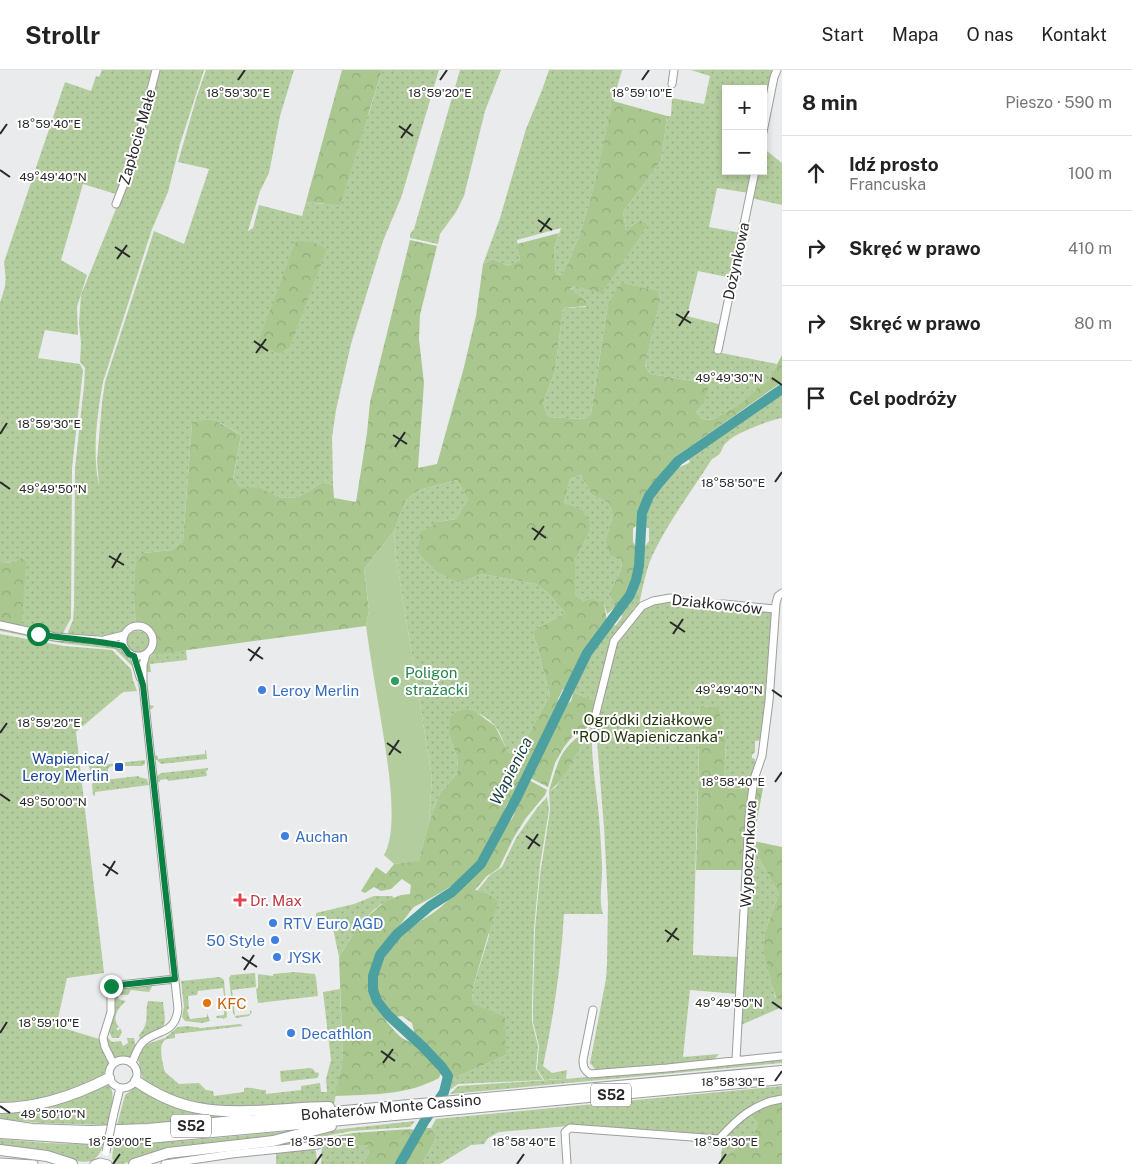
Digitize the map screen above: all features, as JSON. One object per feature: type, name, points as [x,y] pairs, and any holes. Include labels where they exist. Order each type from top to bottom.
[{"type":"highway","name":"Bohaterów Monte Cassino","points":[[0,1124],[32,1128],[90,1131],[148,1130],[782,1070]]},
{"type":"highway","points":[[0,1108],[47,1103],[76,1093],[109,1078]]},
{"type":"highway","name":"Bohaterów Monte Cassino","points":[[0,1133],[91,1139],[148,1138],[782,1079]]},
{"type":"highway","points":[[136,1081],[162,1096],[200,1109],[222,1111],[327,1107],[382,1108]]},
{"type":"highway","points":[[134,1164],[184,1150],[250,1144],[287,1138],[366,1118]]},
{"type":"highway","points":[[0,1150],[47,1156],[72,1164]]},
{"type":"street","name":"Zapłocie Małe","points":[[116,204],[132,163],[156,70]]},
{"type":"street","points":[[672,84],[674,70]]},
{"type":"street","points":[[763,130],[777,70]]},
{"type":"street","name":"Dożynkowa","points":[[718,350],[754,175]]},
{"type":"street","name":"Wypoczynkowa","points":[[736,1060],[749,817],[754,779],[762,756],[769,700],[776,600],[782,593]]},
{"type":"street","name":"Działkowców","points":[[593,725],[614,641],[642,606],[653,601],[670,598],[703,605],[724,604],[775,609]]},
{"type":"street","points":[[0,625],[55,637],[99,640],[123,646],[129,654],[134,656],[138,657],[146,654]]},
{"type":"street","points":[[123,646],[126,631],[135,626],[141,626],[150,631],[153,646],[146,654],[143,665],[143,685],[178,1009],[176,1019],[166,1030],[144,1041],[132,1063]]},
{"type":"street","points":[[99,640],[124,635]]},
{"type":"street","points":[[134,656],[143,685]]},
{"type":"street","points":[[113,1063],[103,1038],[111,1012],[111,986],[175,979]]},
{"type":"street","points":[[593,1010],[583,1060],[583,1066],[590,1074],[782,1056]]},
{"type":"street","points":[[122,1060],[132,1063],[136,1070],[136,1081],[127,1088],[113,1085],[108,1073],[113,1063],[122,1060]]},
{"type":"street","points":[[94,1164],[106,1163],[106,1152],[120,1088]]},
{"type":"street","points":[[567,1164],[564,1138],[565,1132],[570,1128],[719,1139],[736,1120],[750,1110],[765,1103],[782,1099]]},
{"type":"street","points":[[165,1164],[232,1154],[318,1145]]},
{"type":"street","points":[[0,1162],[34,1164]]},
{"type":"green space","points":[[102,70],[155,70],[140,130],[119,195],[83,184],[61,260],[87,275],[77,307],[78,335],[45,330],[38,358],[80,364],[83,370],[72,468],[71,618],[62,635],[19,627],[14,563],[0,562],[0,302],[5,282],[4,262],[65,82],[91,91],[96,76],[99,77]]},
{"type":"green space","points":[[157,70],[204,70],[180,144],[168,192],[152,229],[103,382],[97,420],[96,460],[99,486],[97,461],[105,382],[154,231],[184,244],[209,169],[178,162],[206,70],[294,70],[280,116],[269,173],[260,191],[248,231],[253,228],[259,205],[302,216],[306,202],[324,204],[369,113],[382,70],[439,70],[401,198],[383,241],[351,344],[332,437],[333,485],[323,482],[297,498],[276,497],[260,487],[240,489],[233,480],[241,435],[221,423],[192,423],[183,541],[172,550],[143,553],[134,602],[136,623],[114,636],[68,635],[73,620],[74,607],[75,468],[85,368],[80,362],[79,324],[81,295],[122,194]],"holes":[[[327,248],[290,348],[280,354],[265,349]]]},
{"type":"green space","points":[[342,70],[382,70],[340,205],[306,202]]},
{"type":"green space","points":[[460,70],[501,70],[485,111],[464,196],[456,212],[440,234],[438,244],[410,238],[410,234],[414,229]]},
{"type":"green space","points":[[549,70],[622,70],[590,200],[573,251],[562,275],[556,274],[554,249],[561,228],[517,240],[520,260],[508,266],[493,259],[483,264],[500,218],[526,129]]},
{"type":"green space","points":[[691,70],[771,70],[773,72],[767,104],[767,85],[722,85],[722,175],[753,175],[749,193],[717,188],[709,227],[741,233],[732,278],[698,271],[687,316],[722,325],[717,352],[777,364],[769,379],[743,402],[712,420],[702,419],[696,412],[702,405],[705,383],[650,374],[645,364],[660,301],[608,304],[591,414],[584,419],[548,417],[543,403],[555,371],[563,308],[586,307],[586,301],[570,290],[648,224],[640,220],[626,230],[623,212],[661,161],[667,116],[671,116],[672,98],[704,104],[710,76]]},
{"type":"green space","points":[[613,101],[667,116],[661,161],[623,212],[626,230],[640,220],[648,224],[602,293],[575,286],[570,289],[586,301],[587,306],[563,308],[555,371],[543,403],[548,417],[584,419],[591,414],[608,304],[621,283],[657,291],[660,301],[645,365],[650,374],[705,383],[708,389],[702,405],[696,412],[702,419],[712,420],[743,402],[769,379],[782,355],[782,382],[678,455],[645,494],[639,513],[638,525],[633,528],[633,542],[638,550],[634,576],[628,592],[616,610],[609,594],[621,570],[622,559],[610,555],[606,539],[613,515],[609,503],[592,495],[581,475],[570,479],[564,503],[582,510],[590,523],[589,533],[575,560],[575,595],[584,601],[593,599],[604,604],[607,621],[566,689],[563,689],[558,699],[559,704],[483,855],[469,873],[460,880],[441,893],[414,907],[385,943],[370,975],[369,987],[371,998],[377,1009],[402,1038],[420,1050],[441,1073],[439,1078],[426,1084],[401,1091],[335,1096],[343,1061],[339,957],[361,922],[386,901],[401,895],[410,894],[411,885],[402,879],[391,889],[381,891],[374,887],[365,893],[361,891],[376,867],[386,874],[394,864],[419,860],[429,822],[440,793],[457,774],[458,760],[449,735],[450,717],[457,711],[466,709],[476,712],[495,726],[508,752],[517,755],[550,695],[533,631],[565,613],[548,593],[536,584],[482,574],[459,583],[436,571],[418,552],[420,534],[437,522],[456,519],[468,499],[457,480],[419,490],[406,500],[394,531],[364,569],[369,610],[366,626],[151,655],[156,644],[154,633],[148,626],[136,623],[134,602],[136,562],[143,553],[172,550],[183,541],[192,423],[207,420],[218,422],[241,435],[233,479],[240,488],[260,487],[277,497],[297,498],[323,482],[333,485],[334,498],[356,502],[370,402],[410,240],[437,246],[420,315],[419,339],[424,383],[418,468],[437,464],[476,316],[483,264],[493,259],[508,266],[520,260],[517,244],[559,233],[554,249],[556,274],[562,275],[572,254],[587,212]]},
{"type":"green space","points":[[767,151],[782,163],[782,205],[751,198],[756,175],[767,175]]},
{"type":"green space","points":[[296,241],[313,242],[327,249],[290,348],[280,354],[265,349],[259,355],[256,348]]},
{"type":"green space","points":[[782,393],[782,418],[753,427],[731,438],[719,455],[712,459],[668,526],[649,563],[639,605],[634,608],[630,618],[617,632],[598,702],[572,692],[592,649],[609,627],[616,625],[622,617],[621,613],[632,597],[638,583],[644,548],[649,541],[649,528],[645,527],[647,514],[651,502],[665,481],[675,470],[690,462],[688,458]]},
{"type":"green space","points":[[581,475],[592,495],[609,503],[613,515],[606,539],[622,559],[621,570],[609,594],[616,610],[613,609],[607,614],[604,604],[584,601],[575,595],[575,560],[589,533],[564,503],[570,479]]},
{"type":"green space","points":[[457,480],[468,499],[456,519],[437,522],[459,583],[482,574],[536,584],[548,593],[565,613],[533,631],[550,695],[517,755],[508,752],[498,730],[488,719],[473,712],[457,711],[449,735],[458,760],[457,774],[440,793],[429,822],[432,778],[396,557],[394,531],[406,500],[419,490]]},
{"type":"green space","name":"Poligon strażacki","points":[[394,531],[396,557],[432,778],[429,822],[419,861],[394,864],[384,855],[389,842],[392,807],[385,746],[366,626],[369,610],[364,569]]},
{"type":"green space","points":[[21,558],[26,561],[22,621],[19,627],[0,622],[0,562],[14,563]]},
{"type":"green space","name":"Ogródki działkowe \"ROD Wapieniczanka\"","points":[[661,601],[679,602],[681,606],[686,606],[687,604],[770,611],[772,614],[762,740],[755,741],[755,752],[752,758],[755,759],[755,769],[749,789],[724,788],[726,739],[717,707],[700,706],[693,955],[740,957],[738,994],[690,990],[683,1057],[719,1054],[712,1062],[599,1070],[595,1069],[590,1063],[606,979],[608,904],[597,721],[621,634],[645,609]]},
{"type":"green space","points":[[0,628],[62,641],[116,646],[133,663],[139,688],[132,666],[115,649],[61,643],[0,631]]},
{"type":"green space","points":[[138,631],[146,634],[149,642],[146,650],[138,653],[130,650],[127,642],[130,634]]},
{"type":"green space","points":[[0,634],[64,646],[112,650],[131,669],[137,691],[123,692],[76,732],[104,973],[67,978],[57,1023],[60,1027],[99,1039],[109,1062],[102,1078],[47,1100],[0,1105]]},
{"type":"green space","points":[[186,650],[187,660],[150,664],[151,672],[146,672],[150,705],[154,706],[152,709],[149,709],[145,681],[146,665],[148,660],[151,656],[158,654]]},
{"type":"green space","points":[[572,692],[598,702],[591,725],[572,737],[564,747],[555,763],[548,787],[530,778],[563,707],[571,701]]},
{"type":"green space","points":[[700,706],[718,707],[726,739],[724,788],[749,789],[744,870],[696,870]]},
{"type":"green space","points":[[590,729],[592,730],[600,828],[601,902],[603,914],[564,914],[556,990],[543,1066],[552,1073],[567,1070],[566,1079],[782,1057],[782,1063],[450,1094],[458,1086],[565,1079],[544,1080],[537,1069],[539,1046],[533,1022],[535,929],[540,875],[550,811],[549,791],[556,787]]},
{"type":"green space","points":[[590,729],[566,772],[555,787],[549,791],[558,762],[566,748]]},
{"type":"green space","points":[[205,750],[207,759],[161,764],[154,760],[154,756],[157,755],[158,759],[205,754]]},
{"type":"green space","points":[[145,760],[145,764],[142,766],[112,766],[108,768],[108,771],[98,774],[91,772],[89,767],[90,762],[91,766]]},
{"type":"green space","points":[[208,768],[206,771],[207,776],[168,781],[167,779],[156,782],[157,776],[161,773]]},
{"type":"green space","points":[[139,776],[147,779],[149,785],[95,792],[95,796],[93,795],[92,784],[96,781]]},
{"type":"green space","points":[[529,780],[547,790],[545,795],[526,818],[514,837],[499,868],[487,876],[475,890],[486,893],[498,901],[472,991],[473,1004],[505,1017],[506,1055],[450,1080],[449,1073],[442,1064],[415,1036],[412,1023],[402,1016],[395,1017],[386,1009],[377,996],[375,976],[385,953],[396,940],[442,906],[482,867],[512,818],[517,802]]},
{"type":"green space","points":[[757,781],[764,783],[753,841],[782,847],[782,1001],[776,998],[764,953],[765,932],[779,894],[749,840],[755,783]]},
{"type":"green space","points":[[547,797],[549,810],[540,865],[534,929],[532,1003],[532,1022],[538,1046],[536,1069],[543,1080],[458,1084],[447,1092],[450,1080],[506,1055],[473,1004],[472,991],[489,936],[486,893],[477,891],[490,875],[502,867],[516,838]]},
{"type":"green space","points":[[749,840],[779,894],[765,932],[775,997],[782,1001],[782,1007],[741,1025]]},
{"type":"green space","points":[[374,896],[392,896],[394,898],[376,908],[369,915],[339,957],[331,919],[316,921],[316,913],[354,904]]},
{"type":"green space","points":[[294,972],[315,974],[318,996],[258,1003],[256,989],[258,988],[258,974],[273,976],[273,974]]},
{"type":"green space","points":[[255,973],[256,987],[232,990],[235,1016],[250,1014],[250,1010],[252,1012],[249,1016],[236,1018],[233,1013],[229,978],[231,975]]},
{"type":"green space","points":[[220,977],[224,980],[227,1017],[223,1019],[216,1016],[224,1015],[226,1010],[223,988],[198,991],[197,995],[188,996],[189,1009],[187,1010],[190,1019],[207,1017],[207,1013],[210,1021],[202,1023],[185,1021],[182,1017],[184,1007],[181,981]]},
{"type":"green space","points":[[151,984],[152,987],[149,992],[131,990],[128,995],[119,995],[118,999],[126,1001],[118,1010],[116,1017],[119,1027],[116,1028],[118,1031],[120,1028],[122,1032],[119,1038],[112,1038],[109,1031],[114,1012],[116,990]]},
{"type":"green space","points":[[340,989],[343,1061],[334,1104],[222,1108],[177,1100],[143,1081],[138,1059],[147,1044],[165,1038],[178,1027],[201,1028],[240,1024],[243,1026],[175,1034],[175,1038],[165,1040],[162,1043],[161,1051],[165,1072],[179,1084],[199,1083],[206,1090],[213,1091],[214,1096],[244,1092],[244,1088],[266,1090],[266,1094],[301,1090],[301,1086],[320,1083],[321,1092],[327,1092],[326,1079],[331,1060],[323,992]]},
{"type":"green space","points":[[148,1001],[163,1002],[164,1024],[163,1028],[140,1041],[139,1035],[146,1022]]},
{"type":"green space","points":[[107,1037],[112,1042],[121,1041],[123,1046],[128,1043],[127,1038],[134,1038],[136,1047],[131,1059],[122,1057],[114,1060],[106,1043]]},
{"type":"green space","points":[[310,1068],[316,1073],[318,1072],[317,1078],[281,1082],[280,1071]]},
{"type":"green space","points":[[108,1082],[113,1098],[108,1125],[41,1123],[0,1119],[0,1111]]},
{"type":"green space","points":[[137,1086],[172,1105],[273,1112],[117,1125],[125,1095]]},
{"type":"green space","points":[[782,1086],[782,1096],[753,1105],[737,1116],[716,1135],[568,1126],[499,1132],[488,1138],[484,1144],[471,1145],[440,1164],[421,1164],[436,1136],[431,1128],[436,1119]]},
{"type":"green space","points":[[782,1102],[782,1164],[721,1164],[721,1161],[735,1149],[752,1138],[758,1123],[750,1115],[756,1109]]},
{"type":"green space","points":[[750,1115],[758,1123],[752,1138],[721,1161],[723,1144],[728,1133]]},
{"type":"green space","points":[[415,1121],[410,1127],[352,1131],[330,1135],[303,1144],[255,1151],[254,1148],[333,1130]]},
{"type":"green space","points":[[424,1128],[431,1128],[436,1136],[430,1150],[421,1164],[404,1164]]},
{"type":"green space","points":[[301,1130],[290,1134],[161,1150],[123,1164],[115,1164],[112,1158],[114,1145]]},
{"type":"green space","points":[[414,1130],[413,1134],[397,1164],[365,1164],[364,1161],[369,1153],[367,1145],[359,1145],[353,1138],[353,1133]]},
{"type":"green space","points":[[353,1133],[353,1138],[367,1145],[369,1153],[364,1161],[365,1164],[321,1164],[322,1148],[327,1140],[335,1136]]},
{"type":"green space","points":[[0,1139],[103,1145],[95,1159],[81,1162],[0,1147]]},
{"type":"green space","points":[[309,1148],[316,1151],[317,1164],[276,1164],[276,1153]]},
{"type":"waterway","name":"Wapienica","points":[[400,1164],[444,1092],[448,1076],[442,1067],[388,1015],[377,1001],[373,990],[373,976],[380,955],[397,934],[430,906],[452,892],[481,864],[516,799],[587,653],[630,595],[639,566],[642,513],[649,496],[678,461],[782,389]]},
{"type":"place","name":"Poligon strażacki","points":[[395,681]]},
{"type":"place","name":"Leroy Merlin","points":[[262,690]]},
{"type":"place","name":"Wapienica/ Leroy Merlin","points":[[119,767]]},
{"type":"place","name":"Auchan","points":[[285,836]]},
{"type":"place","name":"Dr. Max","points":[[240,900]]},
{"type":"place","name":"RTV Euro AGD","points":[[273,923]]},
{"type":"place","name":"50 Style","points":[[275,940]]},
{"type":"place","name":"JYSK","points":[[277,957]]},
{"type":"place","name":"KFC","points":[[207,1003]]},
{"type":"place","name":"Decathlon","points":[[291,1033]]},
{"type":"route","points":[[38,634],[99,640],[123,646],[129,654],[134,656],[143,685],[175,979],[111,986]]}]
